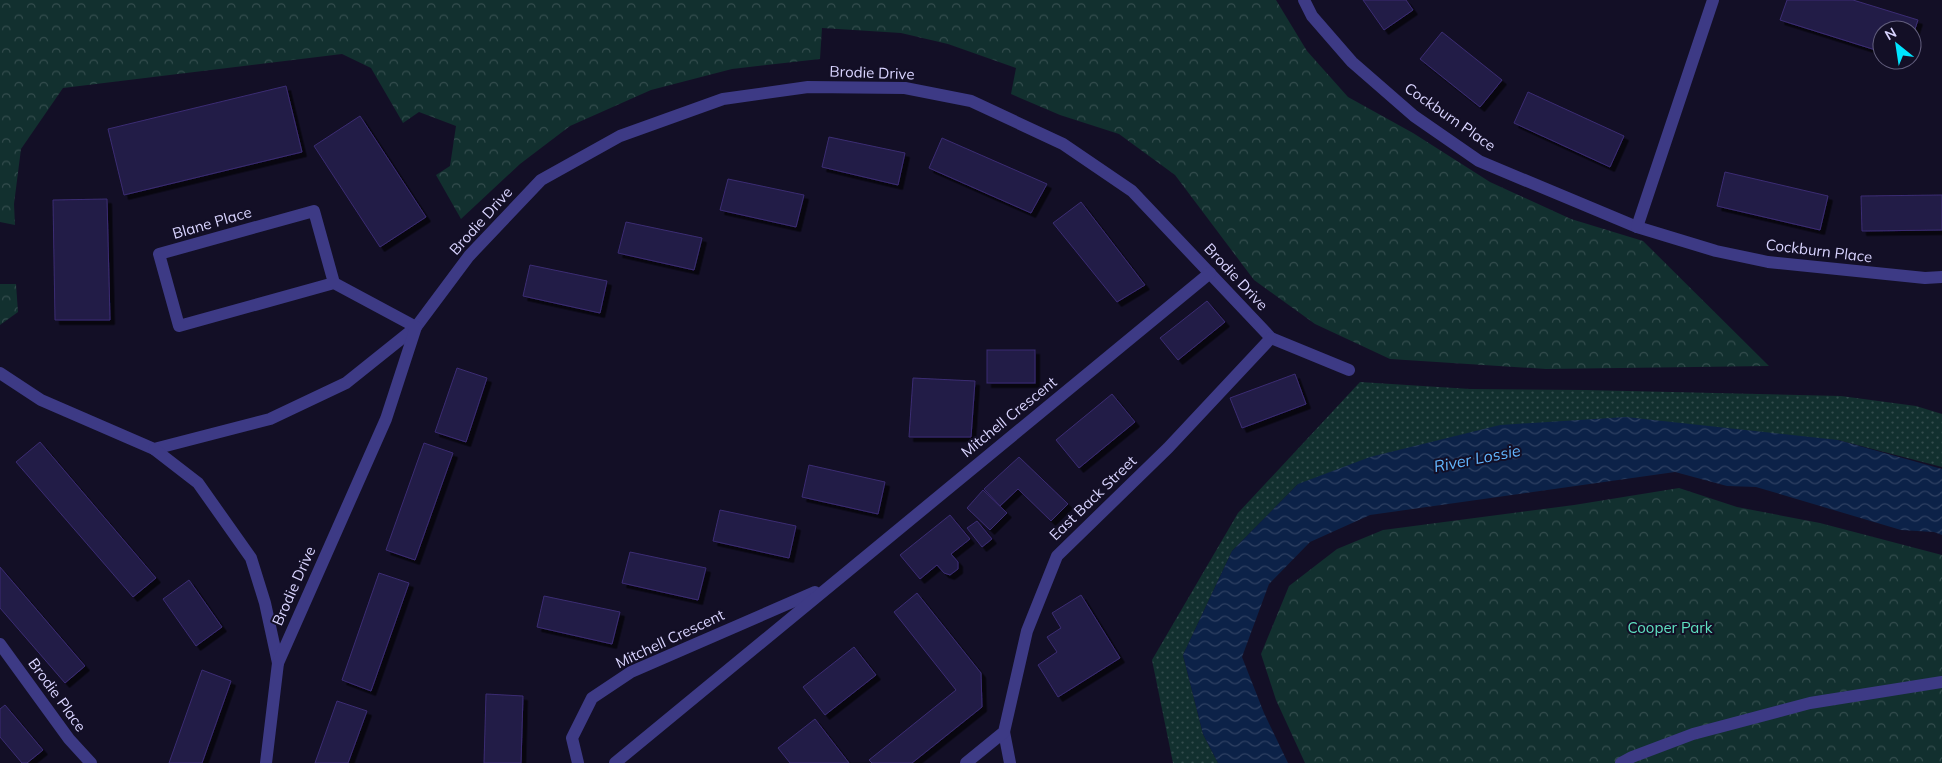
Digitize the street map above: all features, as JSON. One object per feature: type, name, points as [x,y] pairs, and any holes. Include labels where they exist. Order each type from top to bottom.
[{"type":"street","name":"Cockburn Place","points":[[1304,0],[1312,16],[1352,62],[1414,116],[1479,161],[1638,227],[1716,251],[1768,262],[1925,278],[1942,277]]},
{"type":"street","points":[[1638,227],[1713,0]]},
{"type":"street","name":"Brodie Drive","points":[[154,449],[270,419],[346,383],[416,327],[469,256],[541,180],[620,136],[723,99],[808,87],[905,88],[971,101],[1063,144],[1132,191],[1271,338],[1349,370]]},
{"type":"street","name":"Blane Place","points":[[314,211],[334,283],[178,326],[159,254],[314,211]]},
{"type":"street","name":"Mitchell Crescent","points":[[615,763],[1210,273]]},
{"type":"street","points":[[334,283],[416,327]]},
{"type":"street","name":"Brodie Drive","points":[[266,763],[278,663],[386,418],[416,327]]},
{"type":"street","name":"East Back Street","points":[[1004,732],[1027,631],[1057,556],[1168,448],[1271,338]]},
{"type":"street","name":"Brodie Drive","points":[[0,372],[41,400],[154,449],[198,483],[251,558],[265,603],[278,663]]},
{"type":"street","name":"Mitchell Crescent","points":[[578,763],[572,738],[592,698],[632,672],[828,586]]},
{"type":"street","name":"Brodie Place","points":[[0,644],[69,739],[90,763]]},
{"type":"street","points":[[1621,763],[1693,734],[1810,703],[1942,682]]},
{"type":"street","points":[[966,763],[1004,732],[1010,763]]},
{"type":"green space","points":[[0,0],[1276,0],[1307,51],[1348,97],[1413,133],[1490,182],[1571,219],[1643,241],[1769,366],[1546,369],[1390,359],[1315,324],[1254,280],[1175,175],[1119,134],[1060,115],[1011,94],[1016,68],[948,44],[901,33],[822,28],[820,59],[732,69],[651,90],[570,126],[520,164],[461,219],[436,175],[450,166],[456,126],[419,112],[403,123],[371,68],[342,54],[63,88],[21,149],[14,204],[15,225],[0,222]]},
{"type":"green space","points":[[0,284],[16,284],[18,312],[0,325]]},
{"type":"green space","points":[[1360,382],[1470,389],[1841,396],[1916,406],[1942,414],[1942,467],[1838,440],[1298,484],[1232,551],[1183,655],[1203,734],[1218,763],[1173,763],[1152,660],[1238,513]]},
{"type":"green space","name":"Cooper Park","points":[[1679,488],[1737,507],[1820,523],[1942,555],[1942,763],[1305,763],[1276,700],[1261,654],[1289,586],[1337,549],[1383,530],[1574,505]]},
{"type":"water","name":"River Lossie","points":[[1626,417],[1838,440],[1942,469],[1942,535],[1934,532],[1901,530],[1756,487],[1727,486],[1675,472],[1370,515],[1310,542],[1269,584],[1242,657],[1264,713],[1288,763],[1218,763],[1203,734],[1183,655],[1232,551],[1298,484],[1370,457],[1500,425]]},
{"type":"building","points":[[1363,0],[1406,0],[1413,10],[1384,30]]},
{"type":"building","points":[[1787,0],[1853,0],[1918,20],[1872,20],[1872,49],[1780,20]]},
{"type":"building","points":[[1442,32],[1502,80],[1480,107],[1420,59]]},
{"type":"building","points":[[286,86],[302,152],[124,195],[108,129]]},
{"type":"building","points":[[1528,92],[1624,136],[1610,167],[1514,123]]},
{"type":"building","points":[[360,116],[426,217],[380,247],[314,146]]},
{"type":"building","points":[[829,137],[905,153],[898,185],[822,167]]},
{"type":"building","points":[[942,138],[1047,184],[1031,213],[929,168]]},
{"type":"building","points":[[1725,172],[1828,196],[1820,230],[1717,206]]},
{"type":"building","points":[[728,179],[804,195],[796,227],[720,210]]},
{"type":"building","points":[[1942,195],[1942,230],[1862,231],[1861,196]]},
{"type":"building","points":[[107,199],[110,320],[55,320],[53,200]]},
{"type":"building","points":[[1081,202],[1145,285],[1117,302],[1053,223]]},
{"type":"building","points":[[626,222],[702,238],[694,270],[618,253]]},
{"type":"building","points":[[530,265],[607,281],[600,313],[523,296]]},
{"type":"building","points":[[1207,301],[1225,322],[1178,360],[1160,338]]},
{"type":"building","points":[[987,350],[1035,350],[1035,383],[987,383]]},
{"type":"building","points":[[457,368],[487,378],[466,442],[435,432]]},
{"type":"building","points":[[1295,374],[1306,404],[1242,428],[1230,398]]},
{"type":"building","points":[[913,378],[975,381],[971,437],[909,437]]},
{"type":"building","points":[[1112,394],[1135,422],[1079,468],[1056,440]]},
{"type":"building","points":[[40,442],[156,578],[133,597],[16,462]]},
{"type":"building","points":[[424,443],[453,453],[415,560],[386,550]]},
{"type":"building","points":[[1019,457],[1068,504],[1051,521],[1018,489],[1000,506],[984,489]]},
{"type":"building","points":[[809,465],[885,482],[878,514],[802,497]]},
{"type":"building","points":[[983,490],[1007,513],[990,530],[967,508]]},
{"type":"building","points":[[720,510],[796,526],[789,558],[713,541]]},
{"type":"building","points":[[950,515],[970,539],[951,554],[958,562],[958,569],[950,575],[944,573],[937,565],[920,579],[900,555]]},
{"type":"building","points":[[977,521],[992,539],[982,547],[967,528]]},
{"type":"building","points":[[630,552],[706,568],[698,600],[622,583]]},
{"type":"building","points":[[0,567],[85,666],[65,683],[0,608]]},
{"type":"building","points":[[379,573],[409,583],[371,691],[342,680]]},
{"type":"building","points":[[189,580],[222,627],[196,646],[163,599]]},
{"type":"building","points":[[917,593],[981,673],[982,707],[912,763],[872,763],[869,760],[956,690],[894,612]]},
{"type":"building","points":[[1081,595],[1120,658],[1058,697],[1038,665],[1057,652],[1047,637],[1061,628],[1052,613]]},
{"type":"building","points":[[544,596],[620,612],[612,644],[537,627]]},
{"type":"building","points":[[854,647],[876,675],[825,715],[803,687]]},
{"type":"building","points":[[202,670],[231,681],[202,763],[169,763]]},
{"type":"building","points":[[486,694],[523,696],[521,763],[484,763]]},
{"type":"building","points":[[337,701],[367,711],[348,763],[315,763]]},
{"type":"building","points":[[5,705],[43,750],[27,763],[22,763],[0,737],[0,709]]},
{"type":"building","points":[[815,719],[849,763],[790,763],[778,748]]}]
